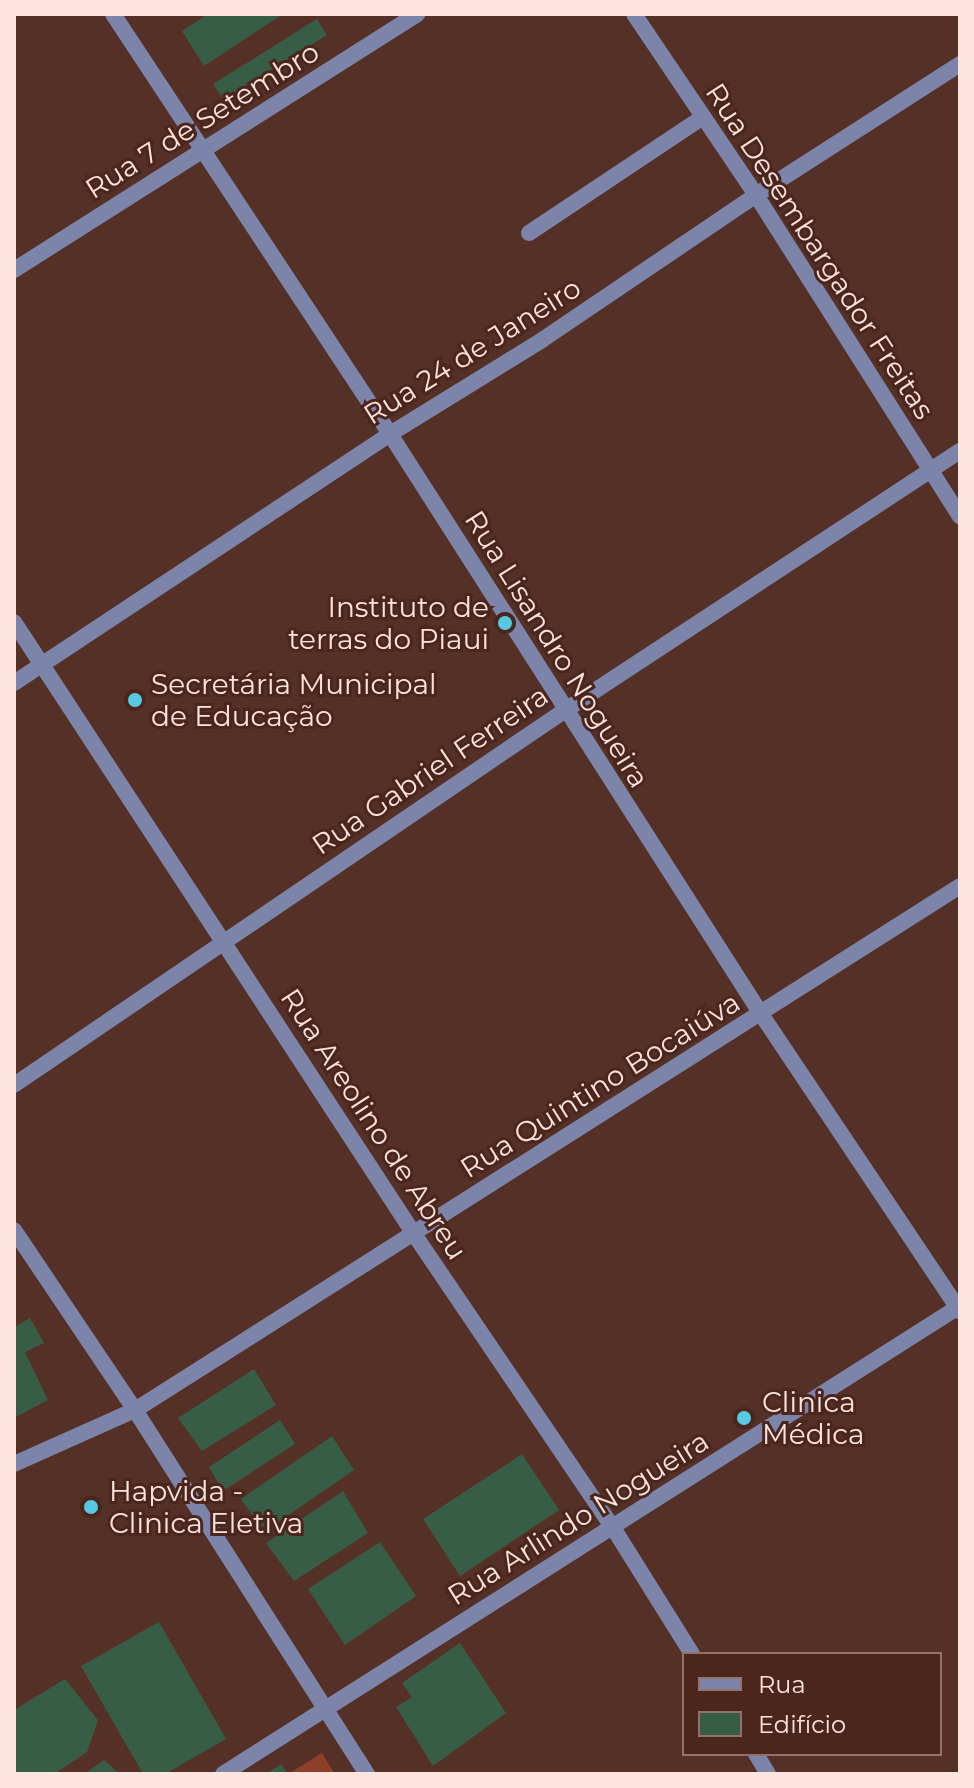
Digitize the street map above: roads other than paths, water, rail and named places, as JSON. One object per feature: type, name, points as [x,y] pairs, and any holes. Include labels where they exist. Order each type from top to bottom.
[{"type":"street","name":"Rua Lisandro Nogueira","points":[[113,14],[390,434],[564,711],[761,1014],[959,1308]]},
{"type":"street","name":"Rua 7 de Setembro","points":[[14,270],[418,14]]},
{"type":"street","name":"Rua Desembargador Freitas","points":[[634,14],[756,195],[960,517]]},
{"type":"street","name":"Rua 24 de Janeiro","points":[[14,683],[390,434],[542,340],[756,195],[960,64]]},
{"type":"street","points":[[529,233],[703,117]]},
{"type":"street","name":"Rua Gabriel Ferreira","points":[[14,1085],[564,711],[960,451]]},
{"type":"street","name":"Rua Areolino de Abreu","points":[[14,622],[414,1234],[612,1526],[691,1652]]},
{"type":"street","name":"Rua Quintino Bocaiúva","points":[[14,1464],[135,1410],[960,886]]},
{"type":"street","points":[[14,1230],[135,1410],[367,1774]]},
{"type":"street","name":"Rua Arlindo Nogueira","points":[[223,1774],[959,1308]]},
{"type":"street","points":[[757,1756],[768,1774]]},
{"type":"place","name":"Instituto de terras do Piaui","points":[[505,623]]},
{"type":"place","name":"Secretária Municipal de Educação","points":[[135,700]]},
{"type":"place","name":"Clinica Médica","points":[[744,1418]]},
{"type":"place","name":"Hapvida - Clinica Eletiva","points":[[91,1507]]}]
